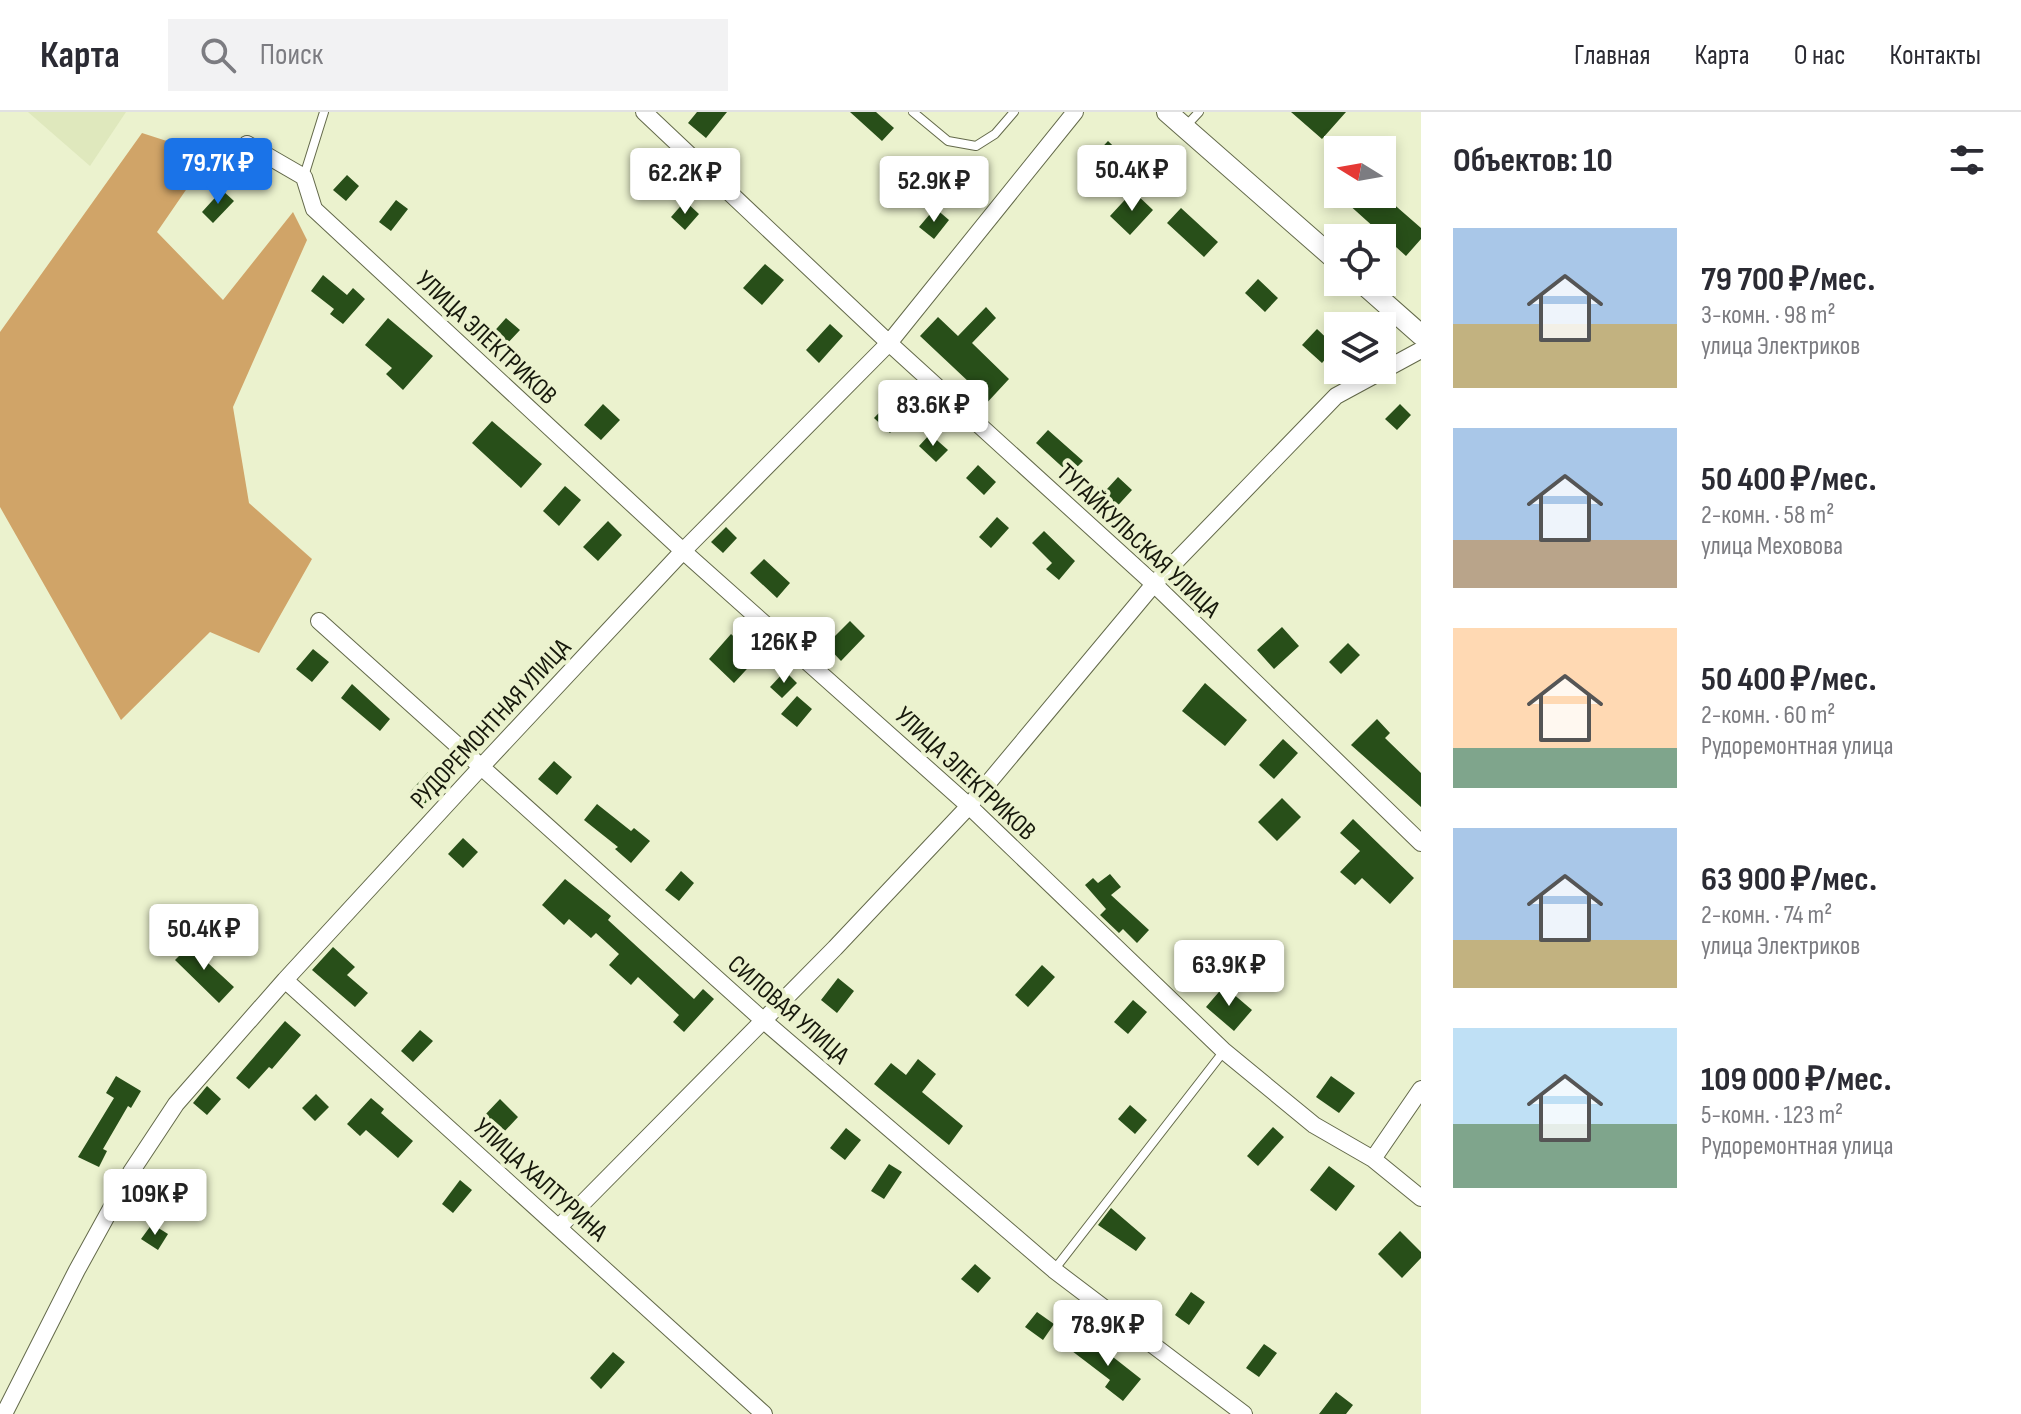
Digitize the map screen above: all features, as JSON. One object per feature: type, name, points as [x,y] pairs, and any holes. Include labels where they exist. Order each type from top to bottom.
[{"type":"street","name":"ТУГАЙКУЛЬСКАЯ УЛИЦА","points":[[644,112],[889,343],[1154,584],[1421,843]]},
{"type":"street","name":"РУДОРЕМОНТНАЯ УЛИЦА","points":[[4,1414],[131,1172],[176,1104],[285,980],[683,551],[889,343],[1075,112]]},
{"type":"street","points":[[1167,112],[1192,120],[1324,248]]},
{"type":"street","points":[[247,144],[304,177]]},
{"type":"street","name":"УЛИЦА ЭЛЕКТРИКОВ","points":[[304,177],[314,209],[683,551],[969,806],[1224,1051],[1314,1125],[1373,1159],[1421,1198]]},
{"type":"street","points":[[1377,296],[1421,335]]},
{"type":"street","points":[[559,1227],[764,1021],[969,806],[1154,584],[1336,396],[1421,350]]},
{"type":"street","name":"СИЛОВАЯ УЛИЦА","points":[[319,621],[764,1021],[1054,1270],[1244,1414]]},
{"type":"street","name":"УЛИЦА ХАЛТУРИНА","points":[[285,980],[764,1414]]},
{"type":"street","points":[[1373,1159],[1421,1089]]},
{"type":"lane","points":[[304,177],[324,112]]},
{"type":"lane","points":[[913,112],[948,141],[976,146],[995,134],[1014,112]]},
{"type":"lane","points":[[1054,1270],[1224,1051]]},
{"type":"shaded area","points":[[28,112],[126,112],[90,166]]},
{"type":"shaded area","points":[[142,133],[210,155],[157,232],[223,300],[293,212],[307,240],[233,407],[249,503],[312,559],[259,653],[210,632],[121,720],[0,507],[0,332]]},
{"type":"building","points":[[697,112],[727,112],[706,138],[688,123]]},
{"type":"building","points":[[850,112],[876,112],[894,128],[882,141]]},
{"type":"building","points":[[1291,112],[1346,112],[1322,139]]},
{"type":"building","points":[[1108,141],[1136,168],[1116,189],[1088,162]]},
{"type":"building","points":[[347,175],[359,186],[346,201],[333,190]]},
{"type":"building","points":[[222,190],[234,201],[213,223],[202,212]]},
{"type":"building","points":[[1133,191],[1153,210],[1130,235],[1110,216]]},
{"type":"building","points":[[396,200],[408,209],[391,231],[379,222]]},
{"type":"building","points":[[685,201],[699,214],[685,230],[671,217]]},
{"type":"building","points":[[1396,206],[1421,228],[1421,239],[1406,256],[1396,247],[1396,224],[1370,224],[1353,208]]},
{"type":"building","points":[[935,208],[949,220],[934,239],[919,227]]},
{"type":"building","points":[[1181,208],[1218,242],[1204,257],[1167,223]]},
{"type":"building","points":[[765,264],[784,280],[762,305],[743,288]]},
{"type":"building","points":[[323,275],[347,295],[353,288],[365,299],[343,324],[330,314],[334,309],[311,291]]},
{"type":"building","points":[[1258,279],[1278,298],[1265,312],[1245,293]]},
{"type":"building","points":[[986,307],[996,318],[972,343],[1009,379],[983,407],[964,389],[970,383],[920,336],[938,317],[958,336]]},
{"type":"building","points":[[388,318],[433,356],[403,390],[386,374],[392,368],[365,345]]},
{"type":"building","points":[[506,318],[520,330],[503,348],[490,336]]},
{"type":"building","points":[[830,324],[843,336],[819,363],[806,350]]},
{"type":"building","points":[[1317,329],[1324,336],[1324,361],[1322,363],[1302,345]]},
{"type":"building","points":[[895,396],[911,410],[890,433],[874,418]]},
{"type":"building","points":[[603,404],[620,420],[601,440],[584,425]]},
{"type":"building","points":[[1400,404],[1411,415],[1397,430],[1385,419]]},
{"type":"building","points":[[492,421],[542,464],[521,488],[472,443]]},
{"type":"building","points":[[1048,430],[1083,461],[1070,474],[1036,443]]},
{"type":"building","points":[[930,434],[948,450],[936,462],[919,446]]},
{"type":"building","points":[[978,465],[996,482],[984,495],[966,478]]},
{"type":"building","points":[[1086,477],[1099,488],[1085,504],[1072,492]]},
{"type":"building","points":[[1118,477],[1132,490],[1111,513],[1097,500]]},
{"type":"building","points":[[565,486],[581,500],[559,526],[543,511]]},
{"type":"building","points":[[997,517],[1009,528],[991,548],[979,537]]},
{"type":"building","points":[[608,521],[622,535],[598,561],[583,547]]},
{"type":"building","points":[[726,527],[737,538],[723,553],[711,542]]},
{"type":"building","points":[[1044,531],[1075,561],[1059,580],[1046,569],[1052,563],[1032,543]]},
{"type":"building","points":[[764,559],[790,583],[777,598],[750,573]]},
{"type":"building","points":[[850,621],[865,636],[841,661],[826,645]]},
{"type":"building","points":[[1282,627],[1299,646],[1274,669],[1257,650]]},
{"type":"building","points":[[731,634],[757,658],[734,683],[709,659]]},
{"type":"building","points":[[1348,643],[1360,655],[1341,674],[1329,662]]},
{"type":"building","points":[[313,649],[329,662],[312,682],[296,669]]},
{"type":"building","points":[[785,671],[797,683],[782,698],[770,687]]},
{"type":"building","points":[[1205,683],[1247,720],[1225,746],[1182,711]]},
{"type":"building","points":[[352,684],[390,719],[380,731],[341,698]]},
{"type":"building","points":[[797,696],[812,709],[797,727],[781,714]]},
{"type":"building","points":[[1377,719],[1390,733],[1385,738],[1421,773],[1421,807],[1351,745]]},
{"type":"building","points":[[1283,739],[1298,753],[1274,779],[1259,765]]},
{"type":"building","points":[[554,761],[572,777],[557,795],[538,779]]},
{"type":"building","points":[[428,772],[442,785],[423,806],[409,793]]},
{"type":"building","points":[[1282,798],[1301,817],[1277,841],[1258,822]]},
{"type":"building","points":[[597,804],[631,831],[634,828],[650,841],[631,863],[615,849],[618,847],[584,820]]},
{"type":"building","points":[[1353,819],[1414,878],[1390,904],[1362,878],[1355,885],[1340,872],[1360,851],[1340,833]]},
{"type":"building","points":[[463,838],[478,852],[463,868],[448,854]]},
{"type":"building","points":[[681,871],[694,883],[679,901],[665,890]]},
{"type":"building","points":[[1110,874],[1121,887],[1111,895],[1149,930],[1137,943],[1123,929],[1119,933],[1100,915],[1106,909],[1085,885],[1093,878],[1098,883]]},
{"type":"building","points":[[565,879],[611,916],[608,920],[694,999],[703,989],[714,999],[684,1032],[673,1022],[679,1015],[638,977],[631,985],[609,965],[619,954],[596,933],[591,938],[569,919],[564,925],[542,905]]},
{"type":"building","points":[[194,941],[211,958],[208,963],[234,987],[219,1003],[175,960]]},
{"type":"building","points":[[333,947],[355,967],[347,975],[368,993],[355,1007],[312,970]]},
{"type":"building","points":[[1042,965],[1055,977],[1028,1007],[1015,995]]},
{"type":"building","points":[[838,978],[854,991],[837,1013],[821,1000]]},
{"type":"building","points":[[1224,986],[1252,1010],[1234,1031],[1206,1007]]},
{"type":"building","points":[[1133,1000],[1147,1012],[1128,1034],[1114,1022]]},
{"type":"building","points":[[285,1021],[301,1035],[272,1069],[269,1067],[249,1089],[236,1078]]},
{"type":"building","points":[[420,1030],[433,1041],[413,1062],[401,1051]]},
{"type":"building","points":[[918,1059],[936,1074],[922,1092],[963,1126],[949,1145],[874,1084],[891,1063],[906,1075]]},
{"type":"building","points":[[116,1076],[141,1091],[131,1108],[128,1106],[103,1149],[107,1151],[99,1167],[78,1157],[114,1098],[106,1093]]},
{"type":"building","points":[[1331,1076],[1355,1093],[1339,1113],[1316,1097]]},
{"type":"building","points":[[207,1086],[221,1099],[207,1115],[193,1103]]},
{"type":"building","points":[[316,1094],[329,1107],[315,1121],[302,1108]]},
{"type":"building","points":[[371,1098],[384,1109],[381,1113],[413,1141],[398,1158],[366,1130],[360,1136],[347,1124]]},
{"type":"building","points":[[500,1099],[518,1117],[502,1134],[483,1117]]},
{"type":"building","points":[[1130,1105],[1147,1120],[1135,1134],[1118,1119]]},
{"type":"building","points":[[1273,1127],[1284,1137],[1258,1166],[1247,1156]]},
{"type":"building","points":[[846,1128],[861,1140],[845,1160],[830,1148]]},
{"type":"building","points":[[889,1164],[902,1172],[884,1199],[871,1191]]},
{"type":"building","points":[[1329,1166],[1355,1186],[1336,1211],[1310,1190]]},
{"type":"building","points":[[460,1180],[472,1190],[453,1213],[442,1204]]},
{"type":"building","points":[[151,1181],[167,1191],[158,1208],[141,1198]]},
{"type":"building","points":[[1111,1208],[1146,1238],[1136,1251],[1098,1225]]},
{"type":"building","points":[[152,1224],[168,1234],[158,1250],[141,1239]]},
{"type":"building","points":[[1400,1231],[1421,1252],[1421,1258],[1402,1278],[1378,1254]]},
{"type":"building","points":[[975,1264],[991,1278],[978,1293],[961,1279]]},
{"type":"building","points":[[1191,1292],[1205,1302],[1189,1325],[1175,1315]]},
{"type":"building","points":[[1037,1312],[1054,1324],[1043,1340],[1025,1327]]},
{"type":"building","points":[[1085,1335],[1141,1379],[1123,1401],[1105,1387],[1110,1380],[1072,1351]]},
{"type":"building","points":[[1264,1344],[1277,1353],[1259,1377],[1246,1368]]},
{"type":"building","points":[[613,1352],[625,1362],[601,1389],[590,1378]]},
{"type":"building","points":[[1336,1392],[1353,1405],[1346,1414],[1319,1414]]}]
